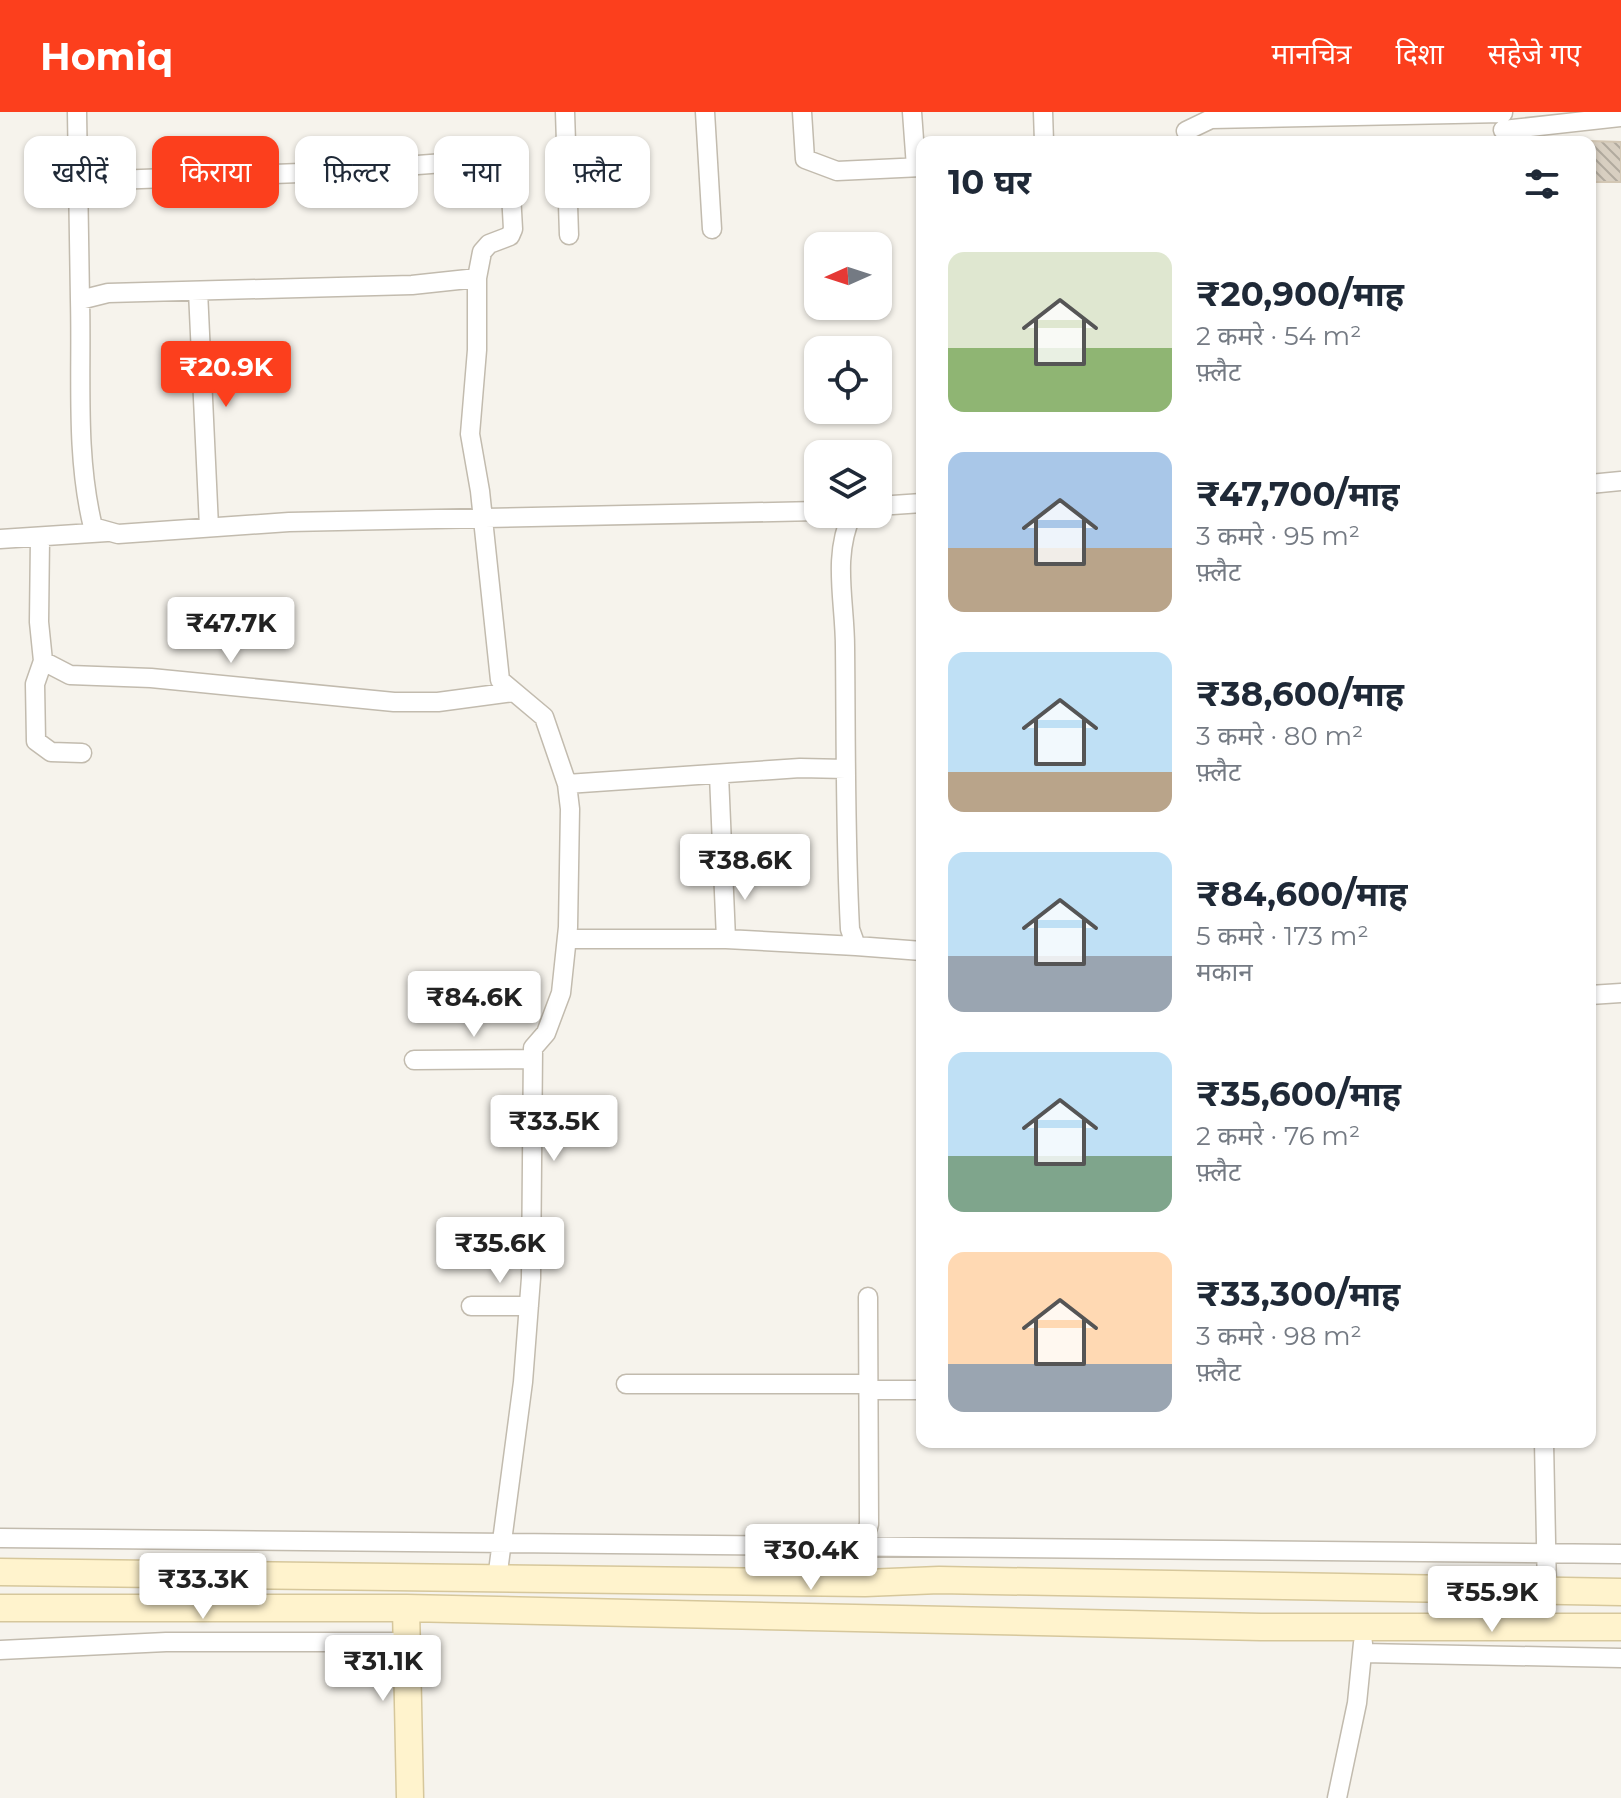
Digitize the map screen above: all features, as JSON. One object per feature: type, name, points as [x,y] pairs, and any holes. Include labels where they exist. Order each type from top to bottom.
[{"type":"street","points":[[77,112],[78,136]]},
{"type":"street","points":[[565,112],[569,235]]},
{"type":"street","points":[[705,112],[712,229]]},
{"type":"street","points":[[802,112],[805,159],[837,171],[916,167]]},
{"type":"street","points":[[912,112],[916,143]]},
{"type":"street","points":[[1043,112],[1044,136]]},
{"type":"street","points":[[1186,128],[1223,118],[1503,124],[1621,117]]},
{"type":"street","points":[[136,179],[326,172],[509,158],[513,229],[510,236],[489,244],[482,252],[477,278],[477,350],[470,434],[500,680],[544,717],[567,784],[570,860],[561,993],[546,1033],[533,1048],[533,1221],[529,1306],[512,1473],[500,1545],[496,1610]]},
{"type":"street","points":[[79,208],[87,500],[93,527],[118,534],[209,527],[482,516],[804,511]]},
{"type":"street","points":[[80,300],[108,293],[412,285],[477,278]]},
{"type":"street","points":[[198,291],[209,527]]},
{"type":"street","points":[[1596,483],[1621,481]]},
{"type":"street","points":[[892,505],[916,503]]},
{"type":"street","points":[[845,528],[840,566],[847,885],[850,929],[856,946]]},
{"type":"street","points":[[0,539],[109,531]]},
{"type":"street","points":[[40,538],[39,622],[43,661],[35,684],[36,741],[51,752],[82,753]]},
{"type":"street","points":[[43,661],[70,675],[107,674],[394,702],[438,702],[513,692]]},
{"type":"street","points":[[567,784],[800,768],[846,769]]},
{"type":"street","points":[[719,775],[726,939]]},
{"type":"street","points":[[567,939],[726,939],[916,951]]},
{"type":"street","points":[[1596,995],[1621,993]]},
{"type":"street","points":[[414,1060],[533,1059]]},
{"type":"street","points":[[865,1583],[863,1546],[869,1524],[868,1297]]},
{"type":"street","points":[[471,1306],[529,1306]]},
{"type":"street","points":[[626,1384],[916,1390]]},
{"type":"street","points":[[1544,1448],[1547,1591]]},
{"type":"street","points":[[0,1538],[1621,1554]]},
{"type":"street","points":[[0,1572],[865,1583],[939,1580],[1621,1592]]},
{"type":"street","points":[[0,1608],[496,1610],[1363,1640],[1621,1658]]},
{"type":"street","points":[[406,1608],[410,1798]]},
{"type":"street","points":[[1363,1640],[1621,1627]]},
{"type":"street","points":[[1337,1798],[1357,1703],[1363,1640]]},
{"type":"street","points":[[0,1650],[166,1642],[407,1642]]},
{"type":"building","points":[[1596,141],[1621,142],[1621,182],[1596,182]]}]
